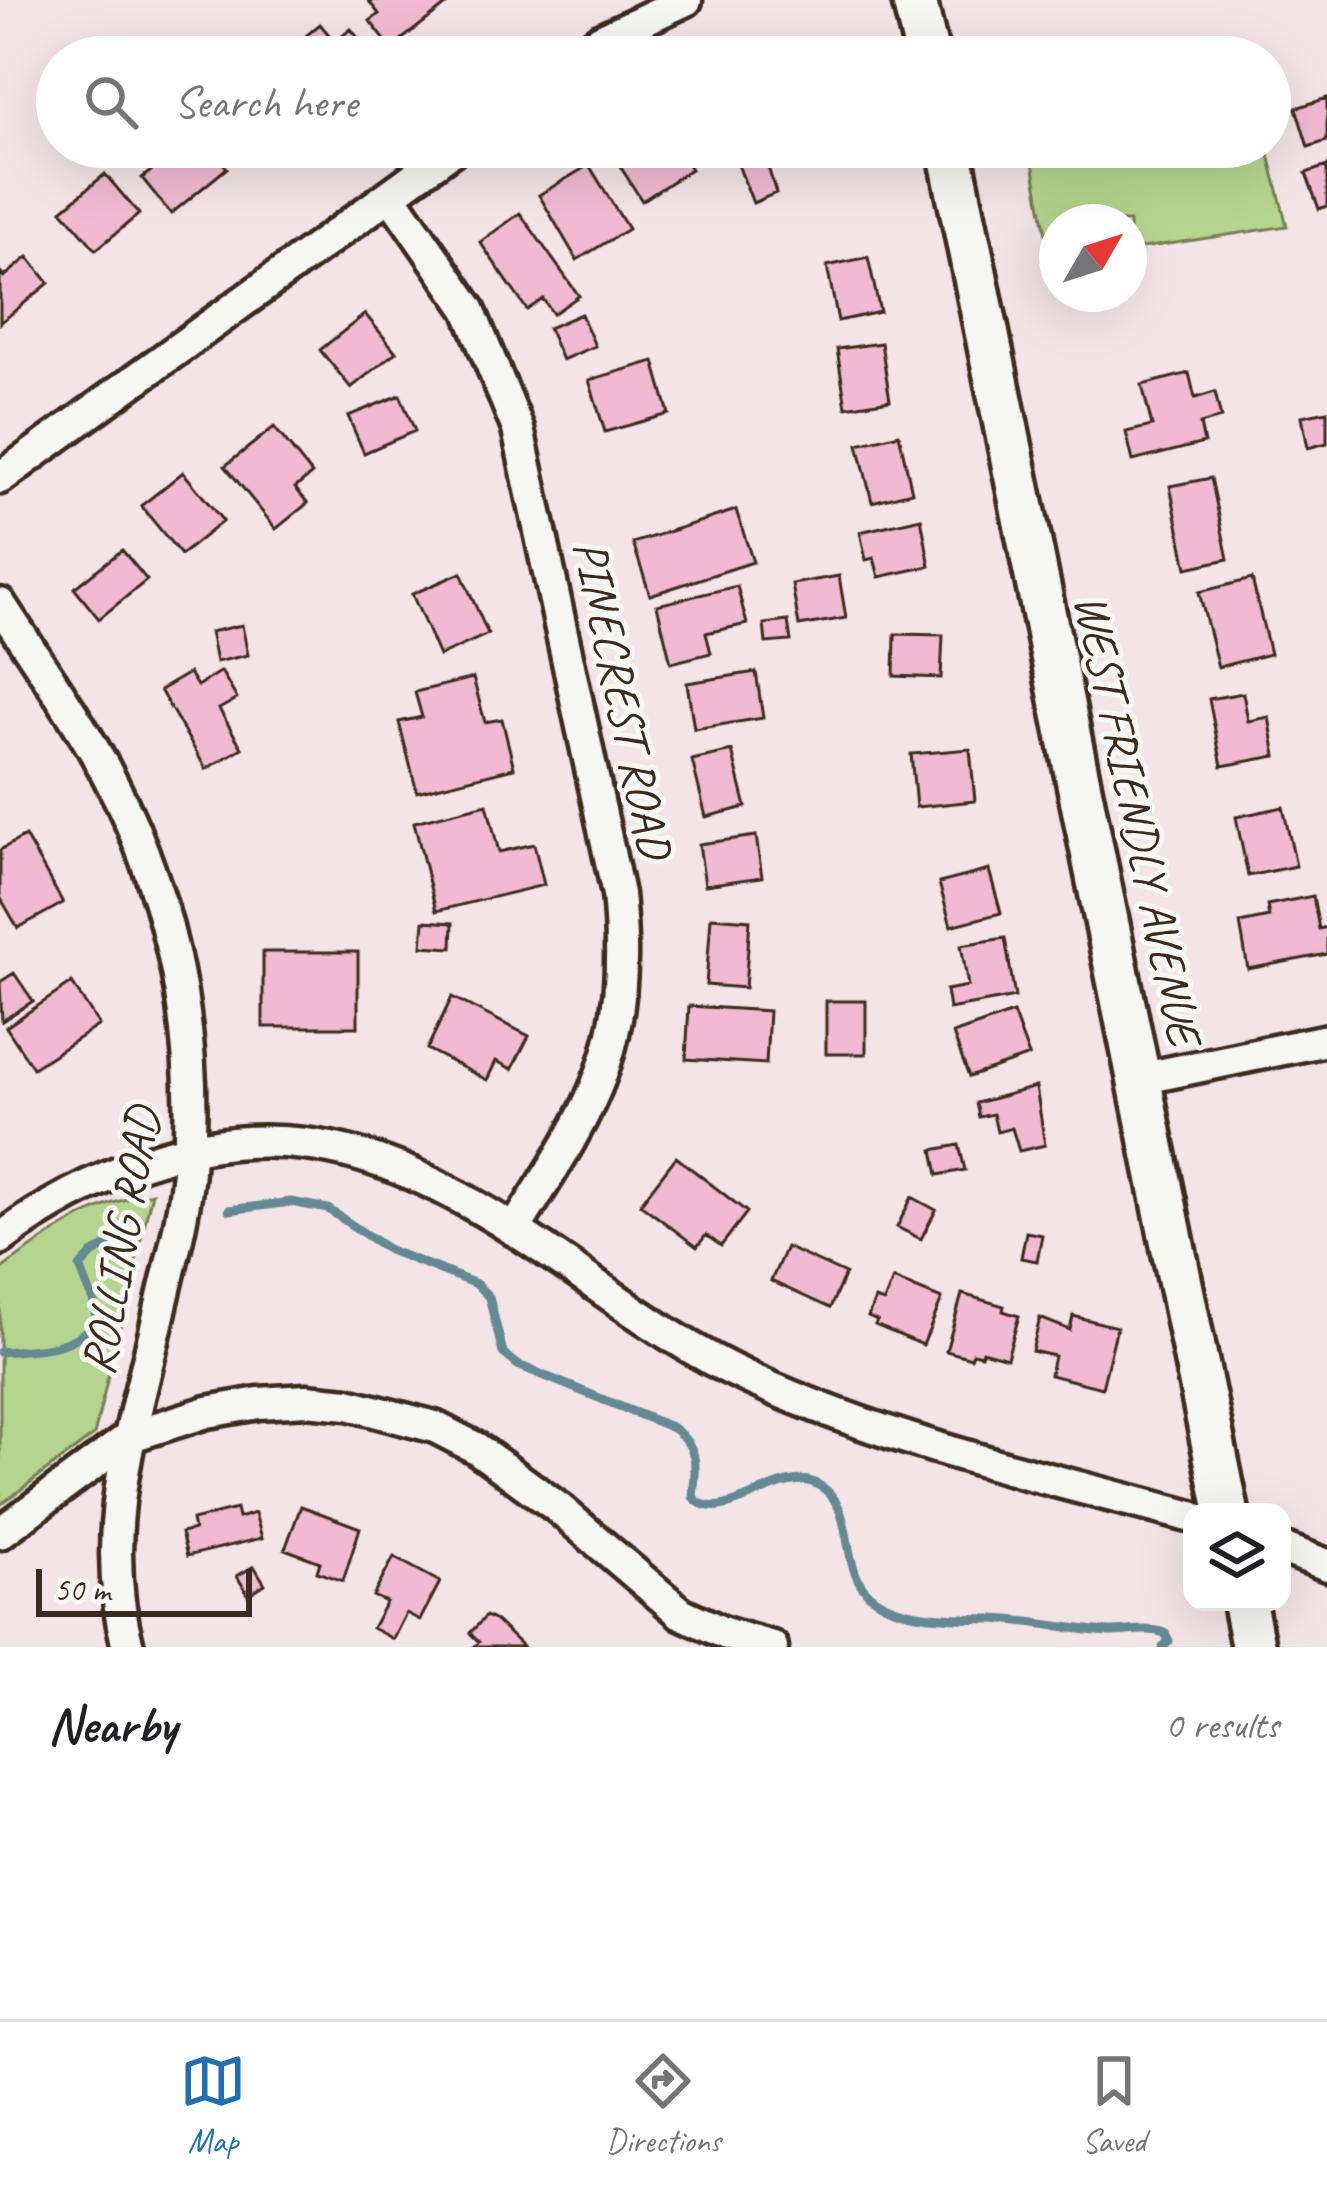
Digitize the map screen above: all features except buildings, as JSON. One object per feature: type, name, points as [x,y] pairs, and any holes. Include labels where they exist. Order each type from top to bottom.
[{"type":"main road","points":[[914,0],[923,36]]},
{"type":"main road","name":"WEST FRIENDLY AVENUE","points":[[954,168],[1225,1503]]},
{"type":"main road","points":[[1246,1611],[1253,1647]]},
{"type":"street","points":[[609,36],[686,0]]},
{"type":"street","points":[[0,478],[428,168]]},
{"type":"street","name":"PINECREST ROAD","points":[[391,196],[470,310],[518,429],[618,894],[624,956],[611,1048],[584,1118],[514,1230]]},
{"type":"street","name":"ROLLING ROAD","points":[[0,604],[95,751],[135,831],[165,910],[184,999],[192,1091],[189,1151],[175,1244],[115,1515],[113,1551],[128,1647]]},
{"type":"street","points":[[1139,1079],[1327,1040]]},
{"type":"street","points":[[0,1238],[90,1183],[189,1151],[251,1143],[302,1143],[352,1153],[405,1170],[514,1230],[662,1329],[745,1377],[836,1416],[932,1447],[1183,1515]]},
{"type":"street","points":[[0,1533],[131,1436],[207,1412],[306,1400],[402,1417],[476,1448],[514,1472],[680,1613],[772,1647]]},
{"type":"street","points":[[1291,1551],[1327,1565]]},
{"type":"street","points":[[680,1613],[698,1647]]},
{"type":"green space","points":[[1034,168],[1272,168],[1287,226],[1147,247],[1147,204],[1040,204]]},
{"type":"green space","points":[[152,1193],[94,1435],[0,1505],[0,1270],[90,1212]]},
{"type":"waterway","points":[[229,1210],[291,1202],[328,1209],[389,1250],[476,1284],[489,1297],[503,1353],[518,1365],[682,1435],[694,1458],[693,1497],[704,1505],[733,1503],[798,1480],[827,1491],[843,1520],[854,1571],[862,1586],[888,1606],[940,1617],[1110,1632],[1159,1631],[1169,1641],[1163,1647]]},
{"type":"waterway","points":[[0,1352],[52,1347],[86,1331],[96,1321],[95,1306],[80,1267],[93,1253],[134,1233]]}]
